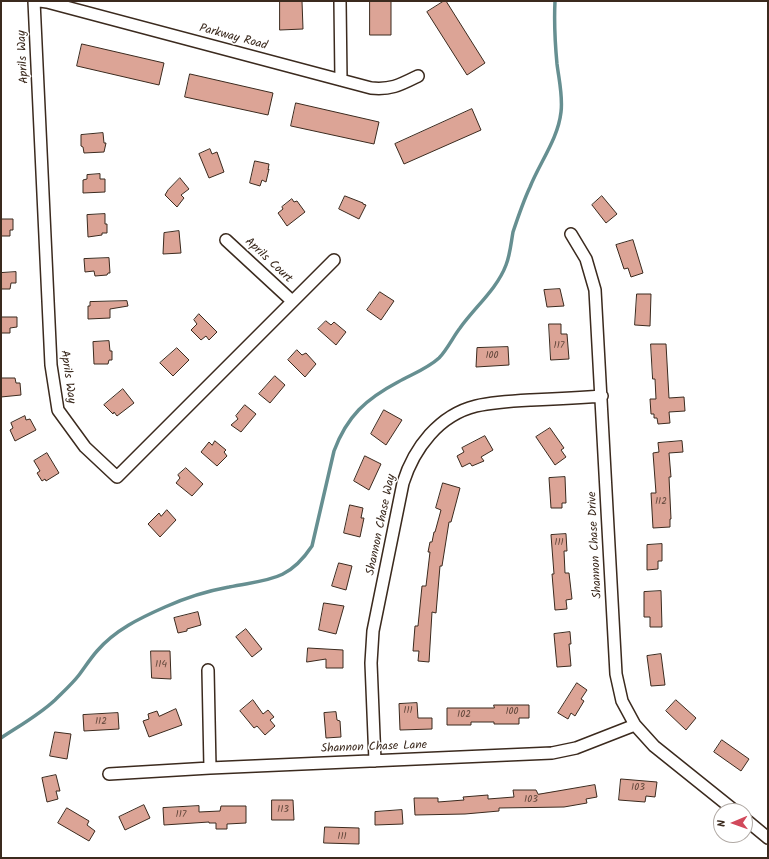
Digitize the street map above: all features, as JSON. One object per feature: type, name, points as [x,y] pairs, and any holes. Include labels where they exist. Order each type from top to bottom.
[{"type":"street","name":"Aprils Way","points":[[34,1],[51,365],[58,410],[85,447],[117,477],[334,260]]},
{"type":"street","name":"Parkway Road","points":[[40,1],[371,88],[383,90],[398,86],[418,76]]},
{"type":"street","points":[[340,1],[341,80]]},
{"type":"street","name":"Shannon Chase Drive","points":[[571,234],[586,259],[595,290],[602,396],[616,674],[622,701],[635,725],[654,746],[725,803]]},
{"type":"street","name":"Aprils Court","points":[[226,240],[292,301]]},
{"type":"street","name":"Shannon Chase Way","points":[[375,761],[371,663],[373,632],[403,483],[408,467],[416,452],[428,436],[441,424],[458,413],[475,406],[498,402],[602,396]]},
{"type":"street","points":[[208,670],[210,768]]},
{"type":"street","name":"Shannon Chase Lane","points":[[109,774],[210,768],[552,753],[576,748],[635,725]]},
{"type":"street","points":[[753,826],[768,838]]},
{"type":"building","points":[[280,1],[302,1],[303,29],[280,30]]},
{"type":"building","points":[[370,1],[391,1],[391,35],[370,35]]},
{"type":"building","points":[[446,1],[485,63],[467,75],[427,12]]},
{"type":"building","points":[[82,44],[164,63],[159,85],[77,66]]},
{"type":"building","points":[[190,74],[273,93],[268,115],[185,97]]},
{"type":"building","points":[[296,103],[379,122],[374,144],[291,126]]},
{"type":"building","points":[[472,109],[481,130],[404,164],[395,144]]},
{"type":"building","points":[[103,133],[104,143],[106,143],[104,152],[84,153],[83,147],[81,146],[81,135]]},
{"type":"building","points":[[210,149],[212,154],[217,152],[224,172],[209,178],[199,154]]},
{"type":"building","points":[[255,161],[269,164],[266,182],[262,180],[260,186],[250,183]]},
{"type":"building","points":[[100,174],[100,179],[105,179],[105,192],[83,193],[83,180],[87,179],[87,175]]},
{"type":"building","points":[[180,178],[189,189],[181,195],[184,198],[177,207],[165,195]]},
{"type":"building","points":[[345,196],[366,205],[359,219],[339,209]]},
{"type":"building","points":[[602,196],[617,214],[606,223],[592,205]]},
{"type":"building","points":[[292,199],[294,202],[297,201],[305,212],[287,226],[278,213],[283,209],[282,207]]},
{"type":"building","points":[[105,214],[107,233],[88,237],[87,215]]},
{"type":"building","points":[[1,219],[13,219],[13,230],[10,230],[10,236],[1,236]]},
{"type":"building","points":[[179,231],[181,253],[163,254],[164,233]]},
{"type":"building","points":[[633,240],[643,273],[631,277],[628,268],[624,269],[616,245]]},
{"type":"building","points":[[109,258],[110,273],[107,275],[95,276],[94,271],[85,272],[84,259]]},
{"type":"building","points":[[16,272],[16,283],[11,283],[10,289],[1,289],[1,273]]},
{"type":"building","points":[[560,289],[564,306],[547,307],[544,290]]},
{"type":"building","points":[[380,292],[394,301],[381,320],[367,310]]},
{"type":"building","points":[[637,294],[651,294],[650,326],[635,325]]},
{"type":"building","points":[[127,301],[128,306],[110,309],[110,318],[88,319],[88,306],[90,306],[90,302]]},
{"type":"building","points":[[199,314],[217,332],[209,340],[206,336],[201,340],[191,330],[197,324],[194,320]]},
{"type":"building","points":[[1,317],[17,317],[17,327],[10,328],[10,333],[1,333]]},
{"type":"building","points":[[326,321],[331,325],[334,322],[346,332],[336,345],[318,329]]},
{"type":"building","points":[[549,324],[561,324],[561,334],[567,334],[569,359],[551,360]]},
{"type":"building","points":[[109,341],[110,351],[112,351],[112,360],[109,360],[108,364],[94,364],[93,342]]},
{"type":"building","points":[[651,344],[666,344],[669,398],[684,397],[685,411],[669,412],[670,423],[658,424],[657,418],[654,418],[654,414],[651,414],[650,399],[656,399]]},
{"type":"building","points":[[508,347],[509,365],[476,367],[477,348]]},
{"type":"building","points":[[177,348],[189,360],[173,376],[160,363]]},
{"type":"building","points":[[297,350],[302,355],[306,353],[316,364],[305,377],[288,360]]},
{"type":"building","points":[[275,376],[285,385],[270,403],[259,394]]},
{"type":"building","points":[[1,378],[15,378],[16,383],[20,383],[21,395],[1,397]]},
{"type":"building","points":[[123,389],[134,403],[117,416],[104,405]]},
{"type":"building","points":[[245,405],[256,414],[241,432],[231,425],[238,419],[236,416]]},
{"type":"building","points":[[384,410],[402,420],[386,445],[371,434]]},
{"type":"building","points":[[25,416],[26,420],[30,419],[36,430],[15,441],[10,430],[13,428],[11,423]]},
{"type":"building","points":[[550,428],[564,448],[561,450],[566,457],[555,465],[536,437]]},
{"type":"building","points":[[485,436],[493,450],[481,457],[484,461],[472,466],[470,463],[462,467],[457,456],[464,452],[462,448]]},
{"type":"building","points":[[215,441],[226,450],[224,452],[227,456],[217,466],[201,452],[209,442],[212,445]]},
{"type":"building","points":[[682,441],[683,452],[669,453],[671,477],[669,477],[670,527],[653,528],[651,493],[656,493],[653,453],[659,452],[658,443]]},
{"type":"building","points":[[47,453],[59,473],[46,481],[45,479],[42,481],[37,473],[40,471],[34,461]]},
{"type":"building","points":[[365,456],[381,464],[369,490],[354,481]]},
{"type":"building","points":[[186,468],[203,484],[192,496],[176,483],[180,478],[178,475]]},
{"type":"building","points":[[565,477],[566,503],[562,503],[562,508],[551,508],[549,478]]},
{"type":"building","points":[[443,483],[460,488],[451,522],[449,522],[442,566],[440,566],[436,613],[432,612],[429,662],[418,661],[419,651],[413,651],[415,626],[418,626],[422,586],[426,586],[430,542],[432,542],[441,510],[436,508]]},
{"type":"building","points":[[350,505],[363,508],[361,518],[364,518],[360,537],[344,533]]},
{"type":"building","points":[[167,510],[176,520],[160,537],[148,524],[159,513],[161,516]]},
{"type":"building","points":[[566,534],[567,551],[564,551],[565,573],[569,573],[572,599],[566,600],[567,609],[555,610],[551,535]]},
{"type":"building","points":[[662,544],[662,561],[658,561],[658,569],[647,570],[647,545]]},
{"type":"building","points":[[339,563],[352,566],[346,590],[332,586]]},
{"type":"building","points":[[661,591],[662,627],[650,627],[650,617],[644,617],[644,592]]},
{"type":"building","points":[[324,603],[344,606],[336,634],[319,630]]},
{"type":"building","points":[[198,612],[201,625],[178,633],[174,618]]},
{"type":"building","points":[[246,629],[262,649],[252,657],[236,637]]},
{"type":"building","points":[[570,632],[571,644],[569,644],[571,666],[557,667],[554,634]]},
{"type":"building","points":[[308,648],[343,650],[343,668],[326,668],[326,659],[307,662]]},
{"type":"building","points":[[151,651],[170,651],[171,679],[152,678]]},
{"type":"building","points":[[661,654],[665,685],[651,686],[647,656]]},
{"type":"building","points":[[577,683],[587,690],[581,699],[584,701],[575,716],[571,713],[568,719],[558,713]]},
{"type":"building","points":[[253,700],[263,714],[268,710],[274,717],[270,720],[275,726],[265,735],[257,726],[254,728],[240,711]]},
{"type":"building","points":[[676,700],[696,718],[686,730],[666,711]]},
{"type":"building","points":[[417,703],[418,718],[432,718],[432,729],[400,730],[399,704]]},
{"type":"building","points":[[494,705],[529,705],[529,718],[519,718],[519,724],[471,722],[471,725],[447,725],[447,708],[494,708]]},
{"type":"building","points":[[176,709],[182,725],[149,737],[143,721],[149,719],[148,714],[157,711],[159,716]]},
{"type":"building","points":[[336,712],[337,720],[340,721],[341,737],[326,738],[324,713]]},
{"type":"building","points":[[118,713],[119,729],[84,731],[83,715]]},
{"type":"building","points":[[55,732],[71,734],[67,759],[50,756]]},
{"type":"building","points":[[722,740],[749,759],[741,771],[714,752]]},
{"type":"building","points":[[56,775],[60,791],[56,791],[58,799],[47,802],[42,778]]},
{"type":"building","points":[[621,779],[657,782],[655,797],[646,796],[645,802],[619,800]]},
{"type":"building","points":[[595,785],[597,797],[586,799],[587,803],[564,807],[499,808],[499,811],[465,814],[415,815],[414,798],[438,798],[438,802],[464,800],[463,797],[488,795],[488,799],[514,797],[513,790],[536,790],[538,794]]},
{"type":"building","points":[[272,800],[293,800],[294,820],[272,820]]},
{"type":"building","points":[[144,805],[150,818],[125,830],[119,817]]},
{"type":"building","points":[[199,806],[199,812],[220,811],[221,806],[246,806],[246,823],[227,824],[227,829],[216,829],[216,823],[209,822],[164,825],[163,808]]},
{"type":"building","points":[[67,808],[89,821],[87,825],[95,831],[89,841],[58,823]]},
{"type":"building","points":[[402,810],[403,824],[375,825],[375,812]]},
{"type":"building","points":[[325,827],[359,828],[359,844],[324,843]]},
{"type":"waterway","points":[[1,738],[36,715],[55,700],[76,678],[94,654],[112,637],[128,625],[165,607],[196,595],[276,577],[285,573],[303,558],[312,546],[334,451],[339,439],[352,418],[376,395],[439,358],[502,274],[506,265],[513,232],[525,198],[553,141],[561,112],[562,100],[557,64],[555,1]]}]
